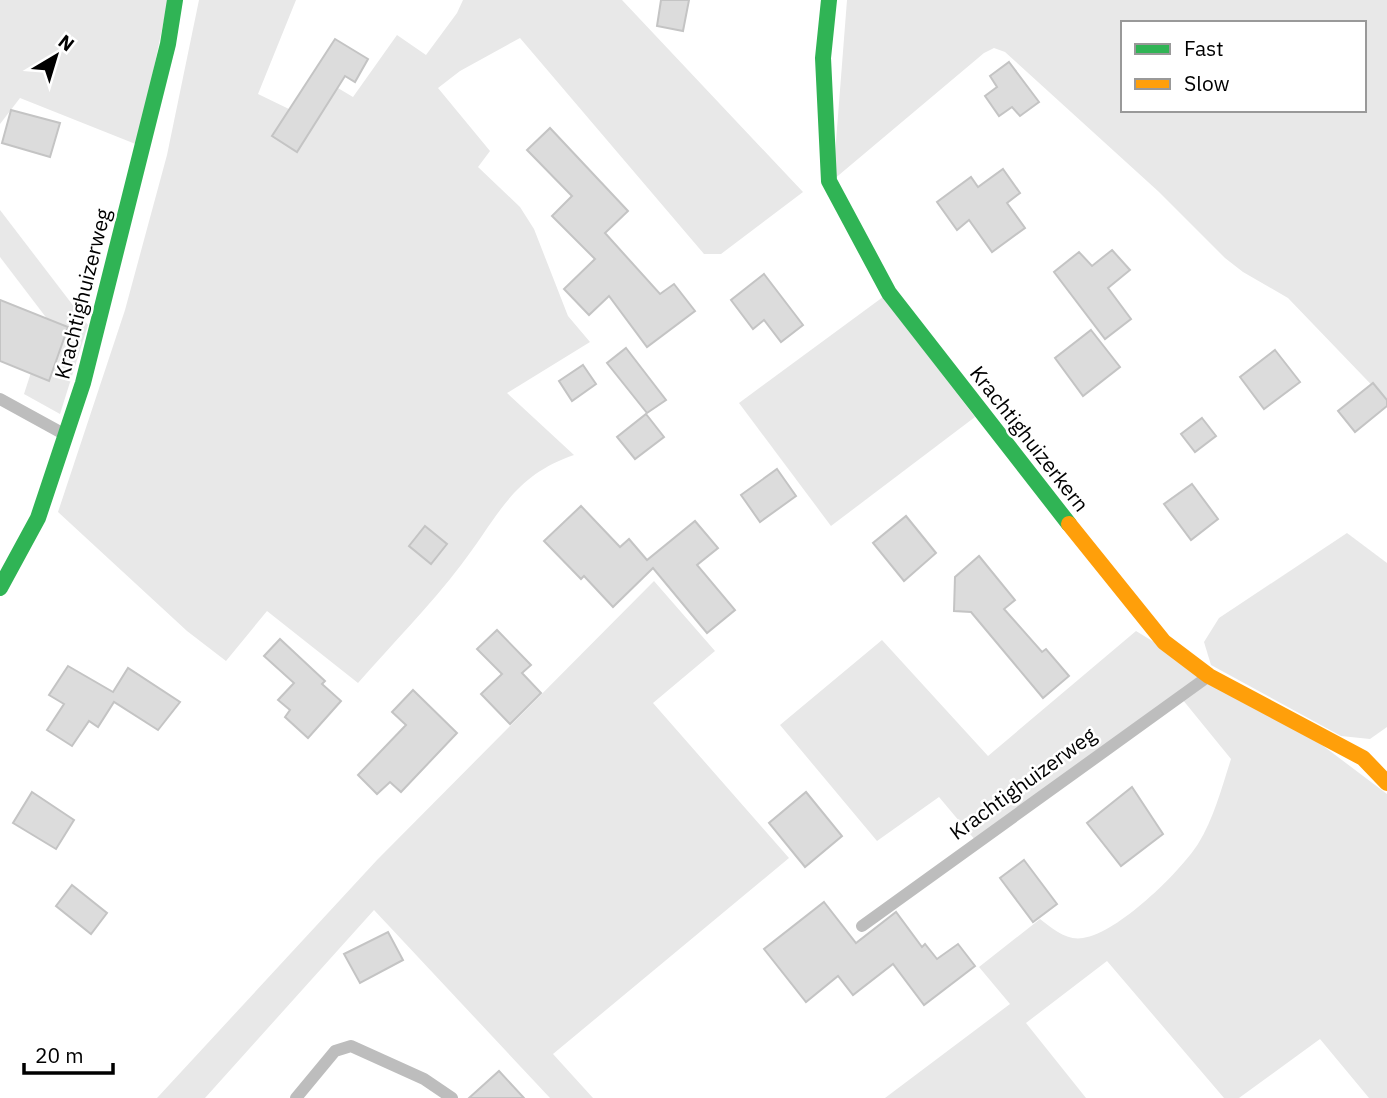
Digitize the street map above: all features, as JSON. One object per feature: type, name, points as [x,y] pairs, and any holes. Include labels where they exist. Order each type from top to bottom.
[{"type":"street","name":"Krachtighuizerweg","points":[[0,588],[38,518],[86,369],[168,44],[176,0]]},
{"type":"street","name":"Krachtighuizerkern","points":[[829,0],[823,58],[829,181],[889,293],[1143,620],[1164,642],[1209,676],[1363,758],[1387,783]]},
{"type":"lane","points":[[0,399],[65,434]]},
{"type":"lane","name":"Krachtighuizerweg","points":[[862,926],[1209,676]]},
{"type":"lane","points":[[296,1098],[335,1051],[351,1046],[424,1079],[452,1098]]},
{"type":"shaded area","points":[[0,0],[168,0],[138,145],[20,98],[0,124]]},
{"type":"shaded area","points":[[199,0],[296,0],[258,94],[291,110],[316,75],[353,97],[397,35],[426,55],[457,13],[463,0],[622,0],[803,192],[721,254],[704,254],[520,38],[460,71],[438,88],[490,151],[478,167],[520,207],[534,229],[568,316],[590,342],[507,393],[574,455],[535,474],[521,486],[449,580],[358,683],[267,611],[226,661],[187,631],[58,512],[125,310],[167,155]]},
{"type":"shaded area","points":[[847,0],[1387,0],[1387,401],[1288,298],[1243,272],[1225,258],[1159,192],[1005,52],[994,48],[984,53],[833,180]]},
{"type":"shaded area","points":[[0,210],[88,325],[60,414],[24,394],[48,320],[0,257]]},
{"type":"shaded area","points":[[883,297],[975,417],[831,526],[739,403]]},
{"type":"shaded area","points":[[1347,533],[1387,563],[1387,727],[1370,739],[1341,736],[1211,665],[1204,642],[1219,618]]},
{"type":"shaded area","points":[[654,581],[715,651],[653,703],[789,858],[553,1054],[593,1098],[550,1098],[374,910],[205,1098],[157,1098],[377,860]]},
{"type":"shaded area","points":[[1136,631],[1322,745],[1387,794],[1387,1098],[1369,1098],[1320,1039],[1239,1098],[1224,1098],[1107,961],[1026,1023],[1086,1098],[885,1098],[1010,1004],[979,967],[1040,919],[1065,936],[1083,938],[1097,934],[1130,914],[1162,885],[1189,856],[1204,834],[1231,759],[1178,694],[981,847],[939,797],[877,841],[780,725],[882,640],[988,756]]},
{"type":"building","points":[[661,0],[689,0],[683,31],[657,26]]},
{"type":"building","points":[[335,39],[368,59],[355,82],[345,76],[297,152],[272,136]]},
{"type":"building","points":[[1009,62],[1039,102],[1020,116],[1012,107],[999,116],[985,96],[997,87],[990,76]]},
{"type":"building","points":[[11,110],[60,123],[50,157],[2,143]]},
{"type":"building","points":[[550,128],[628,211],[605,233],[660,294],[674,284],[695,311],[647,347],[609,296],[589,315],[564,289],[595,259],[552,216],[572,196],[527,150]]},
{"type":"building","points":[[1003,169],[1020,193],[1007,203],[1025,228],[992,252],[969,220],[957,230],[937,202],[971,177],[978,187]]},
{"type":"building","points":[[1112,250],[1130,270],[1108,288],[1131,319],[1105,339],[1054,272],[1079,252],[1092,266]]},
{"type":"building","points":[[764,274],[803,325],[781,342],[764,320],[753,329],[731,300]]},
{"type":"building","points":[[0,300],[68,327],[49,381],[0,361]]},
{"type":"building","points":[[1091,330],[1120,367],[1083,396],[1055,358]]},
{"type":"building","points":[[626,348],[666,400],[647,413],[607,363]]},
{"type":"building","points":[[1275,350],[1300,382],[1264,409],[1240,377]]},
{"type":"building","points":[[583,365],[596,384],[572,401],[559,381]]},
{"type":"building","points":[[1373,383],[1387,400],[1387,406],[1355,432],[1338,411]]},
{"type":"building","points":[[646,414],[664,437],[635,459],[617,437]]},
{"type":"building","points":[[1202,418],[1216,436],[1195,452],[1181,434]]},
{"type":"building","points":[[777,469],[796,496],[760,522],[741,495]]},
{"type":"building","points":[[1192,484],[1218,519],[1191,540],[1164,504]]},
{"type":"building","points":[[581,506],[620,547],[629,539],[647,560],[695,521],[718,548],[697,565],[735,610],[707,633],[653,568],[613,607],[584,576],[581,579],[544,541]]},
{"type":"building","points":[[906,516],[936,553],[904,581],[873,543]]},
{"type":"building","points":[[425,526],[447,544],[431,564],[409,546]]},
{"type":"building","points":[[979,556],[1015,600],[1004,609],[1042,652],[1046,649],[1069,676],[1043,698],[971,612],[954,611],[955,577]]},
{"type":"building","points":[[497,630],[531,665],[522,673],[541,693],[510,724],[481,694],[502,674],[477,649]]},
{"type":"building","points":[[280,639],[325,681],[322,684],[341,701],[308,738],[285,717],[290,710],[278,700],[294,683],[264,656]]},
{"type":"building","points":[[68,666],[113,692],[128,668],[180,702],[158,730],[114,702],[98,727],[89,721],[72,746],[47,730],[64,704],[49,695]]},
{"type":"building","points":[[413,690],[457,733],[401,792],[390,782],[377,794],[358,775],[406,725],[392,712]]},
{"type":"building","points":[[1132,787],[1163,834],[1121,866],[1087,823]]},
{"type":"building","points":[[32,792],[74,820],[56,849],[13,823]]},
{"type":"building","points":[[806,792],[842,836],[805,867],[769,823]]},
{"type":"building","points":[[1024,860],[1057,904],[1033,922],[1000,878]]},
{"type":"building","points":[[72,885],[107,913],[91,934],[56,906]]},
{"type":"building","points":[[824,902],[856,943],[896,912],[922,947],[925,944],[937,959],[958,944],[975,966],[924,1005],[893,964],[853,995],[838,976],[806,1002],[764,949]]},
{"type":"building","points":[[388,932],[403,960],[360,983],[344,954]]},
{"type":"building","points":[[499,1071],[524,1098],[469,1098]]},
{"type":"traffic: fast","points":[[0,588],[38,518],[83,383],[168,44],[175,0]]},
{"type":"traffic: fast","points":[[829,0],[823,58],[829,181],[889,293],[1069,524]]},
{"type":"traffic: slow","points":[[1069,524],[1164,642],[1209,676],[1363,758],[1387,783]]}]
